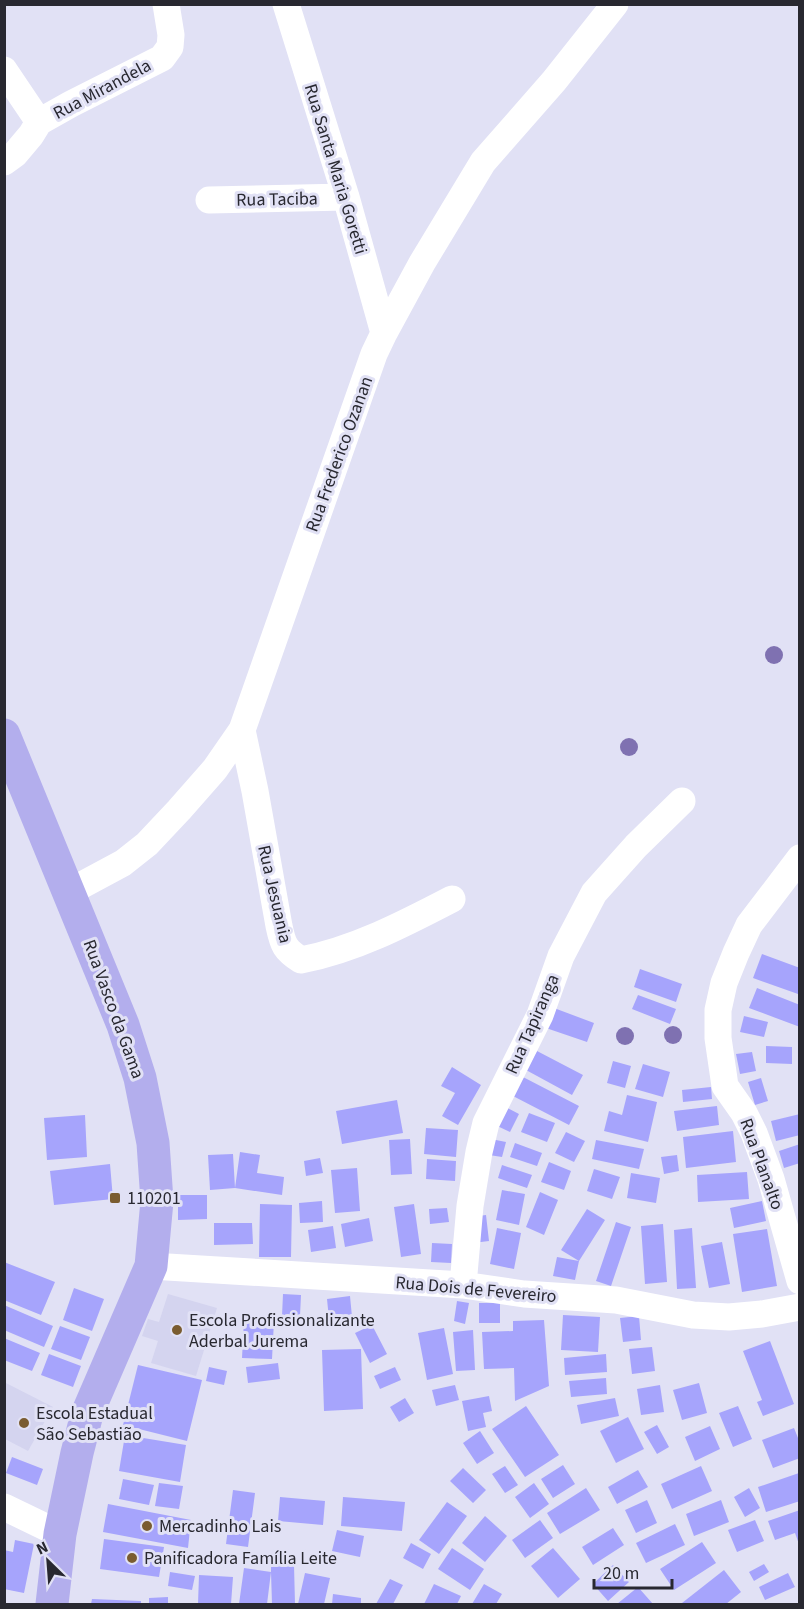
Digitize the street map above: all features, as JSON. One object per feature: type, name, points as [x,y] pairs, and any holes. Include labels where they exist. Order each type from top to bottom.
[{"type":"main road","name":"Rua Vasco da Gama","points":[[4,735],[123,1025],[140,1078],[153,1143],[158,1201],[151,1266],[87,1414],[76,1453],[60,1534],[52,1605]]},
{"type":"street","name":"Rua Mirandela","points":[[4,162],[15,154],[39,122],[162,57],[170,47],[171,35],[166,4]]},
{"type":"street","name":"Rua Santa Maria Goretti","points":[[286,4],[346,197],[384,333]]},
{"type":"street","name":"Rua Frederico Ozanan","points":[[69,892],[123,863],[147,844],[214,769],[242,730],[374,354],[384,333],[422,263],[483,162],[554,81],[615,4]]},
{"type":"street","points":[[4,70],[39,122]]},
{"type":"street","name":"Rua Taciba","points":[[209,200],[346,197]]},
{"type":"street","name":"Rua Jesuania","points":[[242,730],[279,926],[283,944],[290,953],[301,960],[324,956],[384,933],[452,899]]},
{"type":"street","name":"Rua Tapiranga","points":[[463,1286],[470,1206],[486,1123],[540,1015],[561,956],[594,892],[682,801]]},
{"type":"street","name":"Rua Planalto","points":[[800,858],[749,925],[724,983],[718,1010],[720,1062],[725,1086],[744,1113],[754,1133],[771,1179],[800,1281]]},
{"type":"street","name":"Rua Dois de Fevereiro","points":[[151,1266],[463,1286],[524,1294],[616,1300],[693,1315],[729,1317],[800,1307]]},
{"type":"street","points":[[4,1507],[60,1534]]},
{"type":"shaded area","name":"Escola Profissionalizante Aderbal Jurema","points":[[168,1294],[217,1308],[196,1376],[151,1363],[158,1341],[142,1336],[148,1319],[159,1322]]},
{"type":"shaded area","name":"Escola Estadual São Sebastião","points":[[4,1382],[53,1407],[28,1451],[5,1439]]},
{"type":"building","points":[[762,954],[800,968],[798,994],[753,978]]},
{"type":"building","points":[[640,969],[682,984],[676,1002],[634,987]]},
{"type":"building","points":[[757,988],[800,1005],[800,1027],[749,1008]]},
{"type":"building","points":[[638,995],[676,1009],[670,1024],[632,1009]]},
{"type":"building","points":[[554,1008],[594,1023],[587,1042],[546,1028]]},
{"type":"building","points":[[744,1016],[768,1022],[764,1037],[740,1032]]},
{"type":"building","points":[[766,1046],[792,1047],[792,1064],[766,1063]]},
{"type":"building","points":[[537,1051],[583,1075],[572,1095],[526,1070]]},
{"type":"building","points":[[752,1052],[756,1071],[740,1074],[736,1054]]},
{"type":"building","points":[[613,1061],[631,1066],[625,1088],[607,1083]]},
{"type":"building","points":[[643,1064],[670,1072],[663,1097],[635,1089]]},
{"type":"building","points":[[452,1067],[481,1085],[458,1125],[442,1116],[455,1093],[441,1086]]},
{"type":"building","points":[[523,1077],[579,1106],[569,1125],[513,1096]]},
{"type":"building","points":[[761,1078],[768,1101],[755,1105],[748,1082]]},
{"type":"building","points":[[711,1087],[712,1099],[683,1102],[682,1090]]},
{"type":"building","points":[[627,1095],[657,1102],[648,1142],[604,1131],[609,1111],[622,1115]]},
{"type":"building","points":[[397,1100],[403,1133],[342,1144],[336,1111]]},
{"type":"building","points":[[502,1105],[519,1114],[510,1132],[493,1124]]},
{"type":"building","points":[[717,1106],[719,1125],[677,1131],[674,1111]]},
{"type":"building","points":[[529,1113],[555,1123],[547,1142],[521,1132]]},
{"type":"building","points":[[800,1114],[800,1135],[776,1141],[771,1121]]},
{"type":"building","points":[[85,1115],[87,1157],[47,1160],[44,1118]]},
{"type":"building","points":[[426,1128],[458,1130],[456,1157],[424,1154]]},
{"type":"building","points":[[733,1131],[736,1162],[686,1168],[683,1137]]},
{"type":"building","points":[[566,1132],[585,1141],[574,1162],[555,1153]]},
{"type":"building","points":[[410,1139],[412,1174],[391,1175],[389,1140]]},
{"type":"building","points":[[491,1139],[506,1142],[502,1157],[489,1155]]},
{"type":"building","points":[[596,1140],[644,1149],[639,1169],[592,1159]]},
{"type":"building","points":[[515,1143],[542,1153],[537,1166],[510,1157]]},
{"type":"building","points":[[800,1144],[800,1163],[784,1168],[779,1151]]},
{"type":"building","points":[[240,1152],[260,1155],[257,1173],[284,1177],[282,1195],[235,1188]]},
{"type":"building","points":[[233,1154],[235,1188],[210,1190],[208,1155]]},
{"type":"building","points":[[677,1155],[679,1171],[664,1174],[661,1157]]},
{"type":"building","points":[[320,1158],[323,1173],[306,1176],[304,1161]]},
{"type":"building","points":[[427,1159],[456,1161],[455,1181],[426,1179]]},
{"type":"building","points":[[549,1162],[571,1171],[564,1190],[541,1182]]},
{"type":"building","points":[[110,1164],[113,1199],[54,1205],[50,1171]]},
{"type":"building","points":[[502,1165],[532,1175],[527,1188],[498,1178]]},
{"type":"building","points":[[357,1168],[360,1211],[335,1213],[331,1170]]},
{"type":"building","points":[[594,1169],[620,1177],[612,1199],[587,1191]]},
{"type":"building","points":[[747,1172],[749,1199],[698,1202],[697,1175]]},
{"type":"building","points":[[631,1173],[660,1178],[656,1203],[627,1198]]},
{"type":"building","points":[[502,1190],[525,1194],[519,1225],[496,1220]]},
{"type":"building","points":[[540,1192],[558,1200],[544,1235],[526,1227]]},
{"type":"building","points":[[178,1195],[207,1195],[207,1219],[178,1220]]},
{"type":"building","points":[[322,1201],[323,1222],[300,1223],[299,1203]]},
{"type":"building","points":[[762,1201],[766,1221],[734,1228],[730,1208]]},
{"type":"building","points":[[260,1204],[292,1205],[291,1257],[259,1257]]},
{"type":"building","points":[[414,1204],[421,1254],[401,1257],[394,1207]]},
{"type":"building","points":[[447,1208],[449,1222],[430,1224],[429,1209]]},
{"type":"building","points":[[587,1209],[605,1220],[579,1261],[561,1250]]},
{"type":"building","points":[[486,1215],[489,1241],[473,1243],[470,1217]]},
{"type":"building","points":[[369,1218],[373,1241],[345,1247],[341,1224]]},
{"type":"building","points":[[616,1222],[631,1227],[611,1286],[596,1281]]},
{"type":"building","points":[[214,1223],[252,1223],[253,1244],[214,1245]]},
{"type":"building","points":[[663,1224],[667,1282],[645,1284],[641,1226]]},
{"type":"building","points":[[333,1226],[336,1248],[311,1252],[308,1230]]},
{"type":"building","points":[[497,1228],[521,1233],[514,1269],[490,1264]]},
{"type":"building","points":[[692,1228],[696,1288],[677,1289],[674,1230]]},
{"type":"building","points":[[767,1229],[777,1286],[742,1292],[733,1234]]},
{"type":"building","points":[[722,1242],[730,1284],[709,1288],[701,1246]]},
{"type":"building","points":[[432,1243],[452,1244],[451,1263],[431,1262]]},
{"type":"building","points":[[557,1257],[579,1261],[575,1280],[553,1276]]},
{"type":"building","points":[[4,1262],[55,1282],[41,1315],[4,1300]]},
{"type":"building","points":[[74,1288],[104,1299],[92,1331],[63,1320]]},
{"type":"building","points":[[283,1294],[301,1295],[300,1316],[282,1316]]},
{"type":"building","points":[[350,1296],[352,1317],[329,1319],[327,1299]]},
{"type":"building","points":[[457,1301],[469,1303],[465,1324],[454,1321]]},
{"type":"building","points":[[479,1303],[500,1303],[500,1323],[479,1323]]},
{"type":"building","points":[[4,1305],[53,1326],[44,1347],[4,1330]]},
{"type":"building","points":[[563,1315],[600,1317],[598,1352],[561,1350]]},
{"type":"building","points":[[639,1316],[641,1340],[623,1342],[620,1318]]},
{"type":"building","points":[[244,1320],[274,1321],[272,1359],[242,1358]]},
{"type":"building","points":[[544,1320],[549,1386],[515,1401],[514,1368],[484,1369],[482,1332],[513,1331],[513,1321]]},
{"type":"building","points":[[372,1325],[387,1354],[370,1363],[355,1333]]},
{"type":"building","points":[[60,1326],[90,1337],[81,1360],[51,1349]]},
{"type":"building","points":[[444,1328],[453,1374],[427,1380],[418,1333]]},
{"type":"building","points":[[473,1330],[475,1370],[456,1371],[453,1332]]},
{"type":"building","points":[[4,1338],[40,1353],[32,1371],[4,1360]]},
{"type":"building","points":[[770,1341],[794,1404],[763,1416],[757,1402],[762,1400],[743,1351]]},
{"type":"building","points":[[652,1347],[655,1371],[632,1374],[629,1349]]},
{"type":"building","points":[[361,1349],[363,1409],[324,1411],[322,1350]]},
{"type":"building","points":[[49,1354],[81,1366],[73,1387],[41,1375]]},
{"type":"building","points":[[606,1354],[607,1372],[565,1375],[564,1358]]},
{"type":"building","points":[[278,1363],[280,1379],[248,1383],[246,1367]]},
{"type":"building","points":[[138,1365],[202,1380],[187,1441],[123,1425]]},
{"type":"building","points":[[209,1367],[227,1371],[224,1385],[206,1381]]},
{"type":"building","points":[[395,1367],[401,1380],[380,1389],[374,1376]]},
{"type":"building","points":[[606,1378],[607,1394],[571,1397],[569,1381]]},
{"type":"building","points":[[699,1383],[707,1413],[682,1420],[673,1390]]},
{"type":"building","points":[[455,1385],[459,1400],[436,1406],[432,1390]]},
{"type":"building","points":[[660,1385],[664,1412],[641,1415],[637,1389]]},
{"type":"building","points":[[489,1396],[492,1411],[483,1413],[486,1427],[468,1431],[462,1401]]},
{"type":"building","points":[[405,1398],[414,1413],[399,1422],[390,1407]]},
{"type":"building","points":[[615,1398],[619,1416],[581,1424],[577,1405]]},
{"type":"building","points":[[526,1406],[559,1455],[525,1477],[492,1429]]},
{"type":"building","points":[[738,1406],[752,1439],[733,1447],[719,1413]]},
{"type":"building","points":[[628,1417],[644,1449],[616,1463],[600,1431]]},
{"type":"building","points":[[657,1425],[669,1447],[657,1454],[644,1432]]},
{"type":"building","points":[[710,1426],[720,1449],[695,1461],[685,1437]]},
{"type":"building","points":[[794,1428],[800,1443],[800,1458],[773,1468],[762,1440]]},
{"type":"building","points":[[480,1431],[494,1453],[477,1464],[463,1443]]},
{"type":"building","points":[[125,1435],[186,1445],[180,1482],[119,1471]]},
{"type":"building","points":[[12,1457],[43,1469],[37,1485],[6,1473]]},
{"type":"building","points":[[563,1465],[575,1484],[553,1498],[541,1479]]},
{"type":"building","points":[[505,1466],[518,1485],[505,1493],[492,1474]]},
{"type":"building","points":[[701,1466],[712,1491],[672,1509],[661,1484]]},
{"type":"building","points":[[463,1468],[486,1490],[473,1503],[450,1481]]},
{"type":"building","points":[[638,1470],[648,1487],[617,1504],[608,1487]]},
{"type":"building","points":[[799,1473],[800,1501],[766,1512],[758,1487]]},
{"type":"building","points":[[123,1479],[154,1485],[149,1505],[119,1499]]},
{"type":"building","points":[[159,1483],[183,1486],[179,1509],[155,1506]]},
{"type":"building","points":[[534,1483],[549,1504],[530,1518],[515,1497]]},
{"type":"building","points":[[586,1488],[600,1510],[560,1534],[547,1513]]},
{"type":"building","points":[[749,1488],[760,1508],[745,1517],[734,1497]]},
{"type":"building","points":[[233,1490],[255,1493],[248,1547],[226,1544]]},
{"type":"building","points":[[280,1497],[325,1501],[323,1525],[278,1521]]},
{"type":"building","points":[[343,1497],[405,1502],[402,1531],[341,1526]]},
{"type":"building","points":[[647,1500],[657,1523],[636,1533],[625,1510]]},
{"type":"building","points":[[721,1500],[729,1522],[694,1536],[686,1514]]},
{"type":"building","points":[[447,1502],[467,1516],[439,1554],[419,1540]]},
{"type":"building","name":"Mercadinho Lais","points":[[108,1504],[191,1520],[188,1548],[103,1532]]},
{"type":"building","points":[[800,1510],[800,1547],[795,1533],[775,1540],[768,1521]]},
{"type":"building","points":[[485,1516],[507,1536],[485,1562],[462,1543]]},
{"type":"building","points":[[540,1520],[553,1538],[525,1558],[512,1540]]},
{"type":"building","points":[[755,1520],[764,1541],[737,1552],[728,1530]]},
{"type":"building","points":[[675,1524],[685,1545],[646,1563],[636,1543]]},
{"type":"building","points":[[613,1528],[624,1545],[593,1565],[582,1547]]},
{"type":"building","points":[[337,1530],[364,1536],[360,1557],[332,1551]]},
{"type":"building","name":"Panificadora Família Leite","points":[[104,1539],[164,1547],[159,1577],[100,1569]]},
{"type":"building","points":[[15,1540],[34,1544],[24,1593],[4,1589],[4,1550],[13,1552]]},
{"type":"building","points":[[702,1542],[716,1563],[674,1590],[660,1569]]},
{"type":"building","points":[[411,1543],[431,1554],[423,1569],[403,1558]]},
{"type":"building","points":[[452,1548],[484,1569],[470,1590],[438,1569]]},
{"type":"building","points":[[553,1548],[580,1579],[558,1598],[531,1566]]},
{"type":"building","points":[[764,1564],[769,1572],[754,1581],[749,1572]]},
{"type":"building","points":[[294,1565],[295,1604],[272,1604],[271,1566]]},
{"type":"building","points":[[613,1565],[629,1582],[608,1601],[593,1584]]},
{"type":"building","points":[[244,1568],[271,1572],[267,1604],[239,1604]]},
{"type":"building","points":[[724,1570],[741,1592],[726,1604],[682,1603]]},
{"type":"building","points":[[170,1572],[195,1576],[192,1590],[168,1586]]},
{"type":"building","points":[[305,1573],[330,1578],[324,1604],[298,1604]]},
{"type":"building","points":[[788,1573],[795,1587],[765,1600],[759,1587]]},
{"type":"building","points":[[199,1575],[233,1577],[231,1604],[198,1604]]},
{"type":"building","points":[[390,1579],[403,1585],[393,1604],[376,1604]]},
{"type":"building","points":[[434,1584],[461,1596],[457,1604],[424,1604]]},
{"type":"building","points":[[484,1584],[502,1594],[496,1604],[472,1604]]},
{"type":"building","points":[[638,1587],[653,1604],[617,1604]]},
{"type":"building","points":[[333,1594],[361,1598],[361,1604],[332,1604]]},
{"type":"building","points":[[168,1597],[168,1604],[149,1604],[149,1598]]},
{"type":"building","points":[[92,1599],[141,1601],[141,1604],[91,1604]]},
{"type":"place","name":"110201","points":[[115,1198]]},
{"type":"place","name":"Escola Profissionalizante Aderbal Jurema","points":[[177,1330]]},
{"type":"place","name":"Escola Estadual São Sebastião","points":[[24,1423]]},
{"type":"place","name":"Mercadinho Lais","points":[[147,1526]]},
{"type":"place","name":"Panificadora Família Leite","points":[[132,1558]]}]
